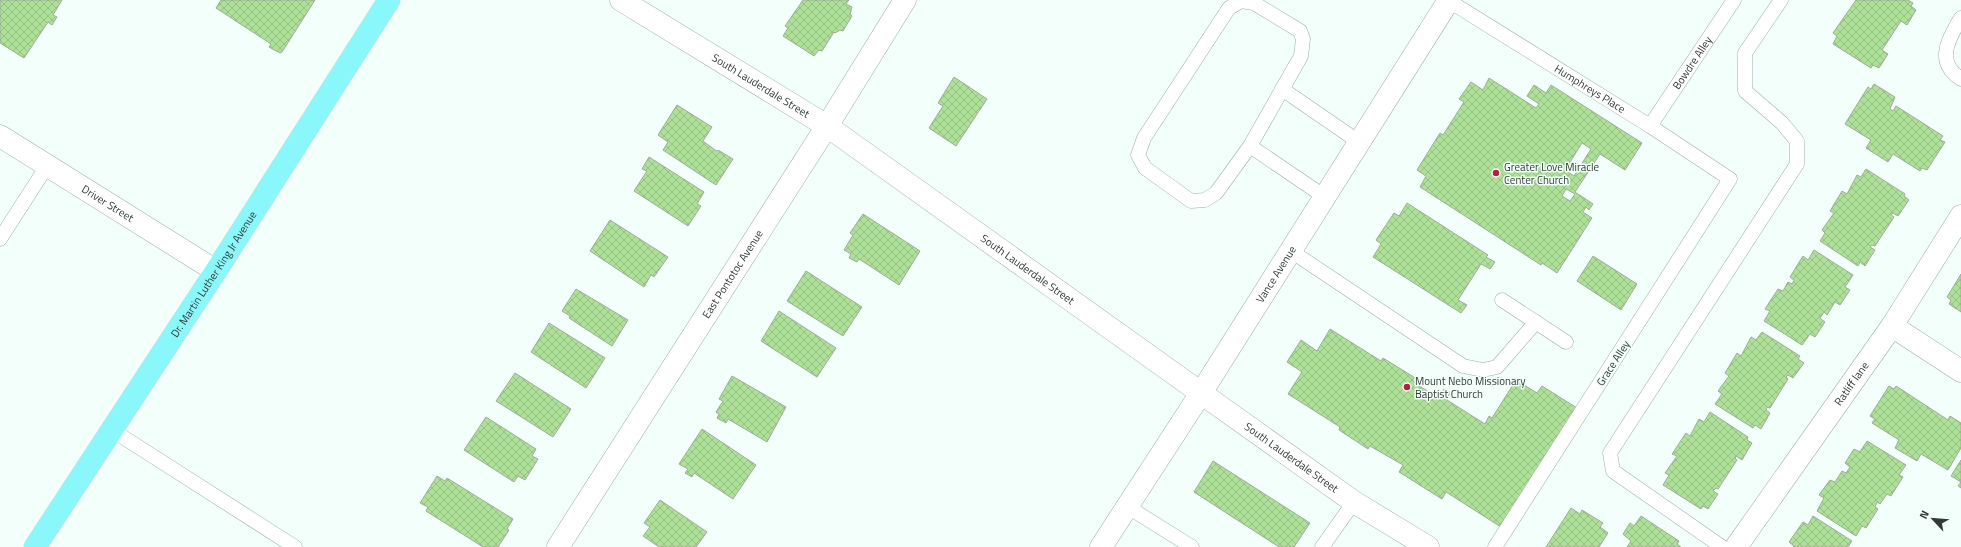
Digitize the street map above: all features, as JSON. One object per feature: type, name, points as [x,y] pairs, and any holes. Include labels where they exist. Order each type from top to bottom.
[{"type":"main road","name":"Dr. Martin Luther King Jr Avenue","points":[[36,547],[390,0]]},
{"type":"street","name":"South Lauderdale Street","points":[[621,0],[827,126],[1354,502],[1428,547]]},
{"type":"street","name":"East Pontotoc Avenue","points":[[558,547],[827,126],[905,0]]},
{"type":"street","name":"Vance Avenue","points":[[1101,547],[1201,393],[1449,1]]},
{"type":"street","name":"Driver Street","points":[[0,136],[216,271]]},
{"type":"street","name":"Ratliff lane","points":[[1735,546],[1892,326],[1961,216]]},
{"type":"street","points":[[1892,326],[1961,371]]},
{"type":"lane","name":"Bowdre Alley","points":[[1650,126],[1734,0]]},
{"type":"lane","points":[[1735,546],[1613,471],[1610,453],[1623,430],[1797,164],[1797,141],[1782,123],[1745,90],[1745,53],[1780,0]]},
{"type":"lane","points":[[1241,1],[1254,3],[1300,31],[1303,39],[1301,56],[1250,146],[1216,193],[1205,200],[1191,201],[1145,168],[1138,155],[1144,138],[1229,8],[1241,1]]},
{"type":"lane","name":"Humphreys Place","points":[[1449,1],[1650,126],[1730,179]]},
{"type":"lane","points":[[1961,18],[1950,36],[1945,55],[1952,74],[1961,79]]},
{"type":"lane","points":[[1282,89],[1359,142]]},
{"type":"lane","points":[[1250,146],[1325,197]]},
{"type":"lane","points":[[0,240],[47,166]]},
{"type":"lane","name":"Grace Alley","points":[[1495,547],[1730,179]]},
{"type":"lane","points":[[1291,251],[1463,366],[1483,370],[1497,367],[1536,322]]},
{"type":"lane","points":[[1502,300],[1566,342]]},
{"type":"lane","points":[[112,430],[295,547]]},
{"type":"lane","points":[[1322,547],[1354,502]]},
{"type":"lane","points":[[1128,507],[1192,547]]},
{"type":"building","points":[[0,0],[62,0],[53,15],[57,17],[52,25],[48,22],[24,58],[0,43]]},
{"type":"building","points":[[221,0],[315,0],[280,53],[269,47],[271,44],[216,8]]},
{"type":"building","points":[[803,0],[849,0],[846,4],[852,7],[850,14],[852,16],[843,31],[840,30],[835,33],[834,32],[822,51],[819,50],[814,56],[783,36],[788,28],[785,26]]},
{"type":"building","points":[[1856,0],[1908,0],[1913,3],[1911,6],[1916,10],[1907,25],[1901,21],[1882,50],[1888,54],[1879,68],[1873,65],[1871,68],[1833,44],[1837,36],[1833,33]]},
{"type":"building","points":[[954,77],[987,99],[956,146],[929,128],[943,106],[938,103]]},
{"type":"building","name":"Greater Love Miracle Center Church","points":[[1489,78],[1536,108],[1539,104],[1527,96],[1534,85],[1546,93],[1551,85],[1642,143],[1625,170],[1600,154],[1575,192],[1593,204],[1589,210],[1586,207],[1583,212],[1592,218],[1557,273],[1542,263],[1541,265],[1420,187],[1426,176],[1417,170],[1440,133],[1443,135],[1464,102],[1459,99],[1471,82],[1483,90]],"holes":[[[1582,143],[1591,149],[1574,176],[1565,170]],[[1566,189],[1575,194],[1570,201],[1562,196]]]},
{"type":"building","points":[[1874,84],[1895,97],[1890,109],[1893,111],[1896,106],[1943,136],[1940,140],[1945,142],[1927,170],[1922,168],[1920,171],[1893,154],[1888,162],[1866,148],[1871,140],[1845,124],[1868,87],[1871,89]]},
{"type":"building","points":[[677,105],[712,127],[703,141],[715,150],[718,150],[733,159],[716,185],[663,150],[668,142],[658,135]]},
{"type":"building","points":[[649,157],[704,192],[697,204],[701,206],[688,226],[634,191],[647,171],[642,169]]},
{"type":"building","points":[[1866,169],[1905,194],[1904,196],[1909,200],[1898,216],[1893,213],[1891,215],[1894,217],[1875,246],[1872,245],[1870,247],[1875,250],[1865,266],[1860,262],[1858,266],[1820,241],[1825,233],[1822,230],[1834,213],[1830,211],[1842,191],[1847,194],[1857,175],[1861,177]]},
{"type":"building","points":[[1407,203],[1488,255],[1486,257],[1495,262],[1490,269],[1481,264],[1458,300],[1467,305],[1461,313],[1373,257],[1381,244],[1376,240],[1394,213],[1399,216]]},
{"type":"building","points":[[863,214],[920,251],[899,285],[859,259],[857,262],[849,258],[851,254],[844,250],[853,235],[850,233]]},
{"type":"building","points":[[610,220],[668,257],[654,277],[651,275],[644,287],[590,251]]},
{"type":"building","points":[[1814,250],[1853,275],[1845,287],[1850,290],[1840,305],[1835,302],[1827,315],[1824,312],[1820,318],[1825,322],[1815,337],[1810,334],[1802,345],[1764,321],[1770,311],[1765,309],[1778,289],[1783,291],[1788,282],[1792,284],[1794,280],[1790,277],[1803,256],[1808,260]]},
{"type":"building","points":[[1593,256],[1637,284],[1621,310],[1577,281]]},
{"type":"building","points":[[806,271],[862,307],[843,336],[787,301]]},
{"type":"building","points":[[1961,274],[1961,312],[1949,304],[1951,300],[1947,297]]},
{"type":"building","points":[[576,289],[628,320],[612,346],[569,318],[570,316],[562,311]]},
{"type":"building","points":[[779,311],[836,348],[817,377],[761,341]]},
{"type":"building","points":[[549,323],[605,358],[586,388],[531,352]]},
{"type":"building","points":[[1330,329],[1381,361],[1383,358],[1417,379],[1414,383],[1436,396],[1444,389],[1450,392],[1447,400],[1485,424],[1489,416],[1492,418],[1516,380],[1537,393],[1542,386],[1577,408],[1501,527],[1446,492],[1442,499],[1399,472],[1403,465],[1370,446],[1368,449],[1339,430],[1340,427],[1288,394],[1302,372],[1287,362],[1301,340],[1317,351]]},
{"type":"building","points":[[1762,332],[1800,356],[1798,359],[1804,363],[1793,378],[1788,375],[1786,377],[1788,379],[1770,408],[1767,407],[1766,410],[1770,413],[1761,429],[1755,425],[1753,428],[1715,404],[1722,394],[1718,391],[1729,376],[1725,373],[1737,353],[1741,356],[1751,337],[1756,340]]},
{"type":"building","points":[[515,373],[571,409],[553,437],[496,401]]},
{"type":"building","points":[[732,376],[786,407],[767,442],[728,419],[726,423],[717,418],[719,414],[716,412],[723,401],[719,399]]},
{"type":"building","points":[[1889,386],[1894,389],[1896,386],[1948,420],[1950,416],[1961,423],[1961,448],[1948,470],[1921,454],[1917,461],[1895,448],[1899,440],[1872,423],[1875,419],[1870,416]]},
{"type":"building","points":[[1710,412],[1748,437],[1747,440],[1752,443],[1742,460],[1736,456],[1735,459],[1737,460],[1718,489],[1716,488],[1713,491],[1718,494],[1708,509],[1703,506],[1701,509],[1663,485],[1669,475],[1665,473],[1677,456],[1672,454],[1686,433],[1690,436],[1699,419],[1704,422]]},
{"type":"building","points":[[486,417],[536,449],[532,456],[538,459],[525,480],[518,476],[514,482],[464,450]]},
{"type":"building","points":[[702,429],[756,465],[733,499],[694,473],[692,477],[685,473],[688,469],[679,464]]},
{"type":"building","points":[[1867,441],[1906,465],[1899,475],[1903,477],[1891,496],[1887,494],[1880,504],[1877,502],[1875,507],[1878,509],[1866,528],[1862,526],[1856,536],[1817,511],[1824,498],[1819,495],[1830,480],[1835,482],[1842,471],[1846,473],[1850,467],[1845,463],[1854,449],[1860,452]]},
{"type":"building","points":[[1961,460],[1961,482],[1951,476]]},
{"type":"building","points":[[1213,461],[1310,523],[1294,547],[1279,547],[1194,492]]},
{"type":"building","points":[[437,476],[445,481],[447,478],[513,519],[507,529],[509,530],[498,547],[483,547],[426,511],[428,507],[420,503]]},
{"type":"building","points":[[660,500],[707,532],[696,547],[659,547],[643,536],[650,527],[644,523]]},
{"type":"building","points":[[1571,508],[1580,514],[1582,510],[1603,523],[1600,527],[1608,533],[1599,547],[1546,547]]},
{"type":"building","points":[[1641,516],[1679,541],[1677,544],[1681,547],[1627,547],[1631,541],[1623,534],[1630,523],[1634,526]]},
{"type":"building","points":[[1813,516],[1852,541],[1848,547],[1793,547],[1794,546],[1789,542],[1803,522],[1808,525]]},
{"type":"place","name":"Greater Love Miracle Center Church","points":[[1496,173]]},
{"type":"place","name":"Mount Nebo Missionary Baptist Church","points":[[1407,387]]}]
